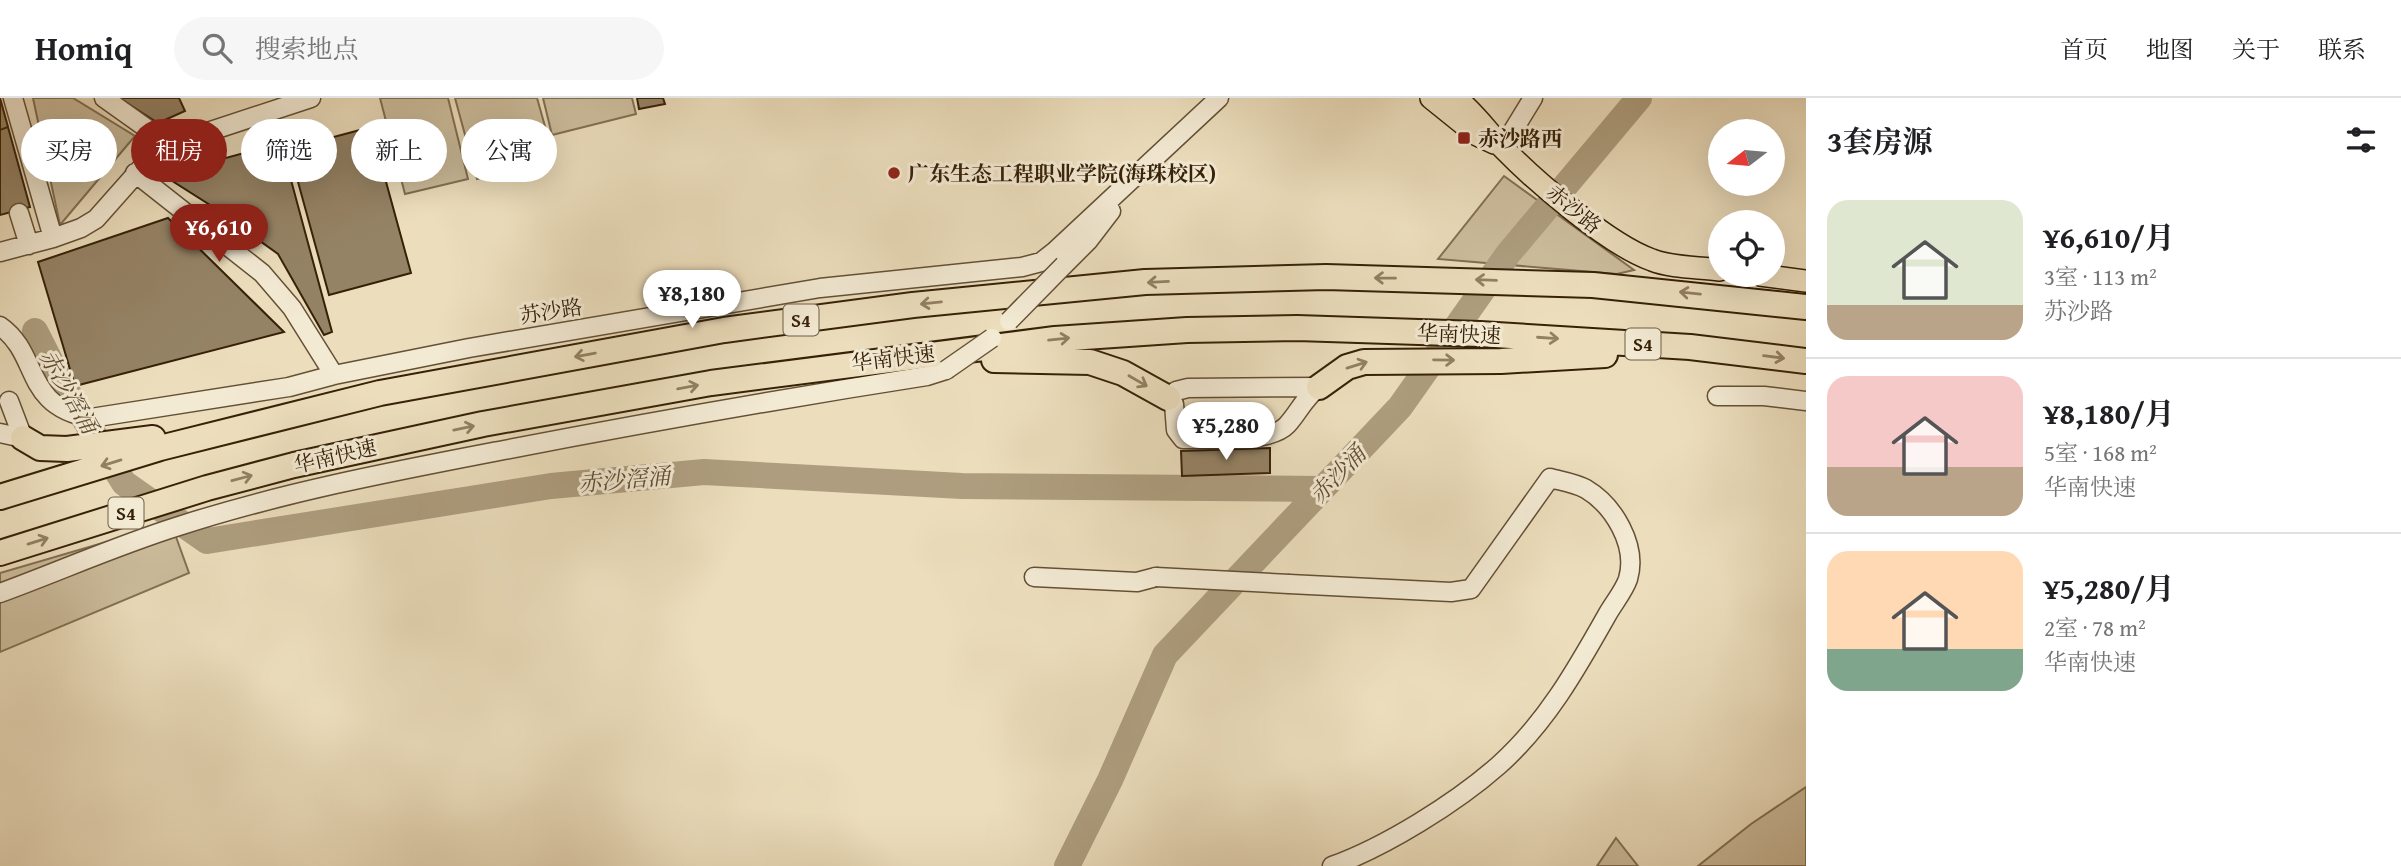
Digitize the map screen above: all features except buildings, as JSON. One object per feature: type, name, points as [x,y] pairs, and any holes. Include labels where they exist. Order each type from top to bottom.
[{"type":"highway","name":"S4","points":[[0,497],[63,478],[156,443],[312,408],[482,373],[724,330],[913,305],[1145,282],[1226,278],[1518,281],[1662,290],[1806,307]]},
{"type":"highway","name":"华南快速","points":[[0,552],[176,496],[294,464],[483,424],[711,383],[878,360],[1128,333],[1297,328],[1480,334],[1703,349],[1806,361]]},
{"type":"highway","points":[[1319,387],[1355,364],[1400,360],[1489,361],[1703,349]]},
{"type":"highway","points":[[878,360],[1045,359],[1090,362],[1123,373],[1168,398]]},
{"type":"highway","points":[[21,439],[68,449],[156,443]]},
{"type":"main road","points":[[1431,98],[1477,135],[1503,147]]},
{"type":"main road","name":"赤沙路","points":[[1456,98],[1486,124],[1503,147],[1528,170],[1616,243],[1654,261],[1708,268]]},
{"type":"main road","points":[[1785,278],[1806,281]]},
{"type":"street","points":[[13,98],[53,238]]},
{"type":"street","points":[[104,98],[134,119]]},
{"type":"street","points":[[227,126],[311,98]]},
{"type":"street","name":"苏沙路","points":[[0,326],[13,337],[37,384],[55,405],[71,415],[91,418],[289,387],[334,375],[468,348],[820,288],[1022,267],[1041,262],[1055,251],[1219,98]]},
{"type":"street","points":[[1503,147],[1533,98]]},
{"type":"street","points":[[0,593],[103,552],[181,525],[420,466],[605,430],[927,376],[946,370],[992,338],[1088,241],[1138,175]]},
{"type":"street","points":[[0,252],[81,228],[96,219],[131,178]]},
{"type":"street","points":[[146,182],[262,273],[292,307],[334,375]]},
{"type":"street","points":[[19,213],[29,245]]},
{"type":"street","points":[[1319,387],[1308,395],[1287,426],[1261,437],[1183,439],[1175,430],[1174,404],[1168,398],[1176,391],[1188,388],[1319,387]]},
{"type":"street","points":[[1717,396],[1764,396],[1806,401]]},
{"type":"street","points":[[9,401],[21,439]]},
{"type":"street","points":[[1034,577],[1137,582],[1156,577],[1451,592],[1471,589],[1550,478],[1584,488],[1610,507],[1626,538],[1628,579],[1578,669],[1545,716],[1499,765],[1423,818],[1332,866]]},
{"type":"shaded area","points":[[33,98],[73,98],[107,119],[37,119]]},
{"type":"shaded area","points":[[380,98],[448,98],[461,151],[461,181],[405,194],[402,182],[447,182],[447,119],[385,119]]},
{"type":"shaded area","points":[[455,98],[537,98],[543,119],[461,119]]},
{"type":"shaded area","points":[[543,98],[632,98],[636,114],[557,134],[557,119],[548,119]]},
{"type":"shaded area","points":[[117,125],[131,134],[131,141],[117,157]]},
{"type":"shaded area","points":[[1504,176],[1634,270],[1617,274],[1438,259]]},
{"type":"shaded area","points":[[51,182],[96,182],[60,225]]},
{"type":"shaded area","points":[[171,523],[189,573],[0,652],[0,573]]},
{"type":"shaded area","points":[[1806,787],[1806,866],[1698,866],[1751,824]]},
{"type":"shaded area","points":[[1616,838],[1638,866],[1597,866]]},
{"type":"waterway","name":"赤沙涌","points":[[1067,866],[1110,780],[1165,655],[1400,407],[1508,254],[1639,98]]},
{"type":"waterway","name":"赤沙滘涌","points":[[35,331],[60,380],[124,483],[207,541],[551,486],[704,472],[962,486],[1322,489]]},
{"type":"place","name":"赤沙路西","points":[[1464,138]]},
{"type":"place","name":"广东生态工程职业学院(海珠校区)","points":[[894,173]]}]
